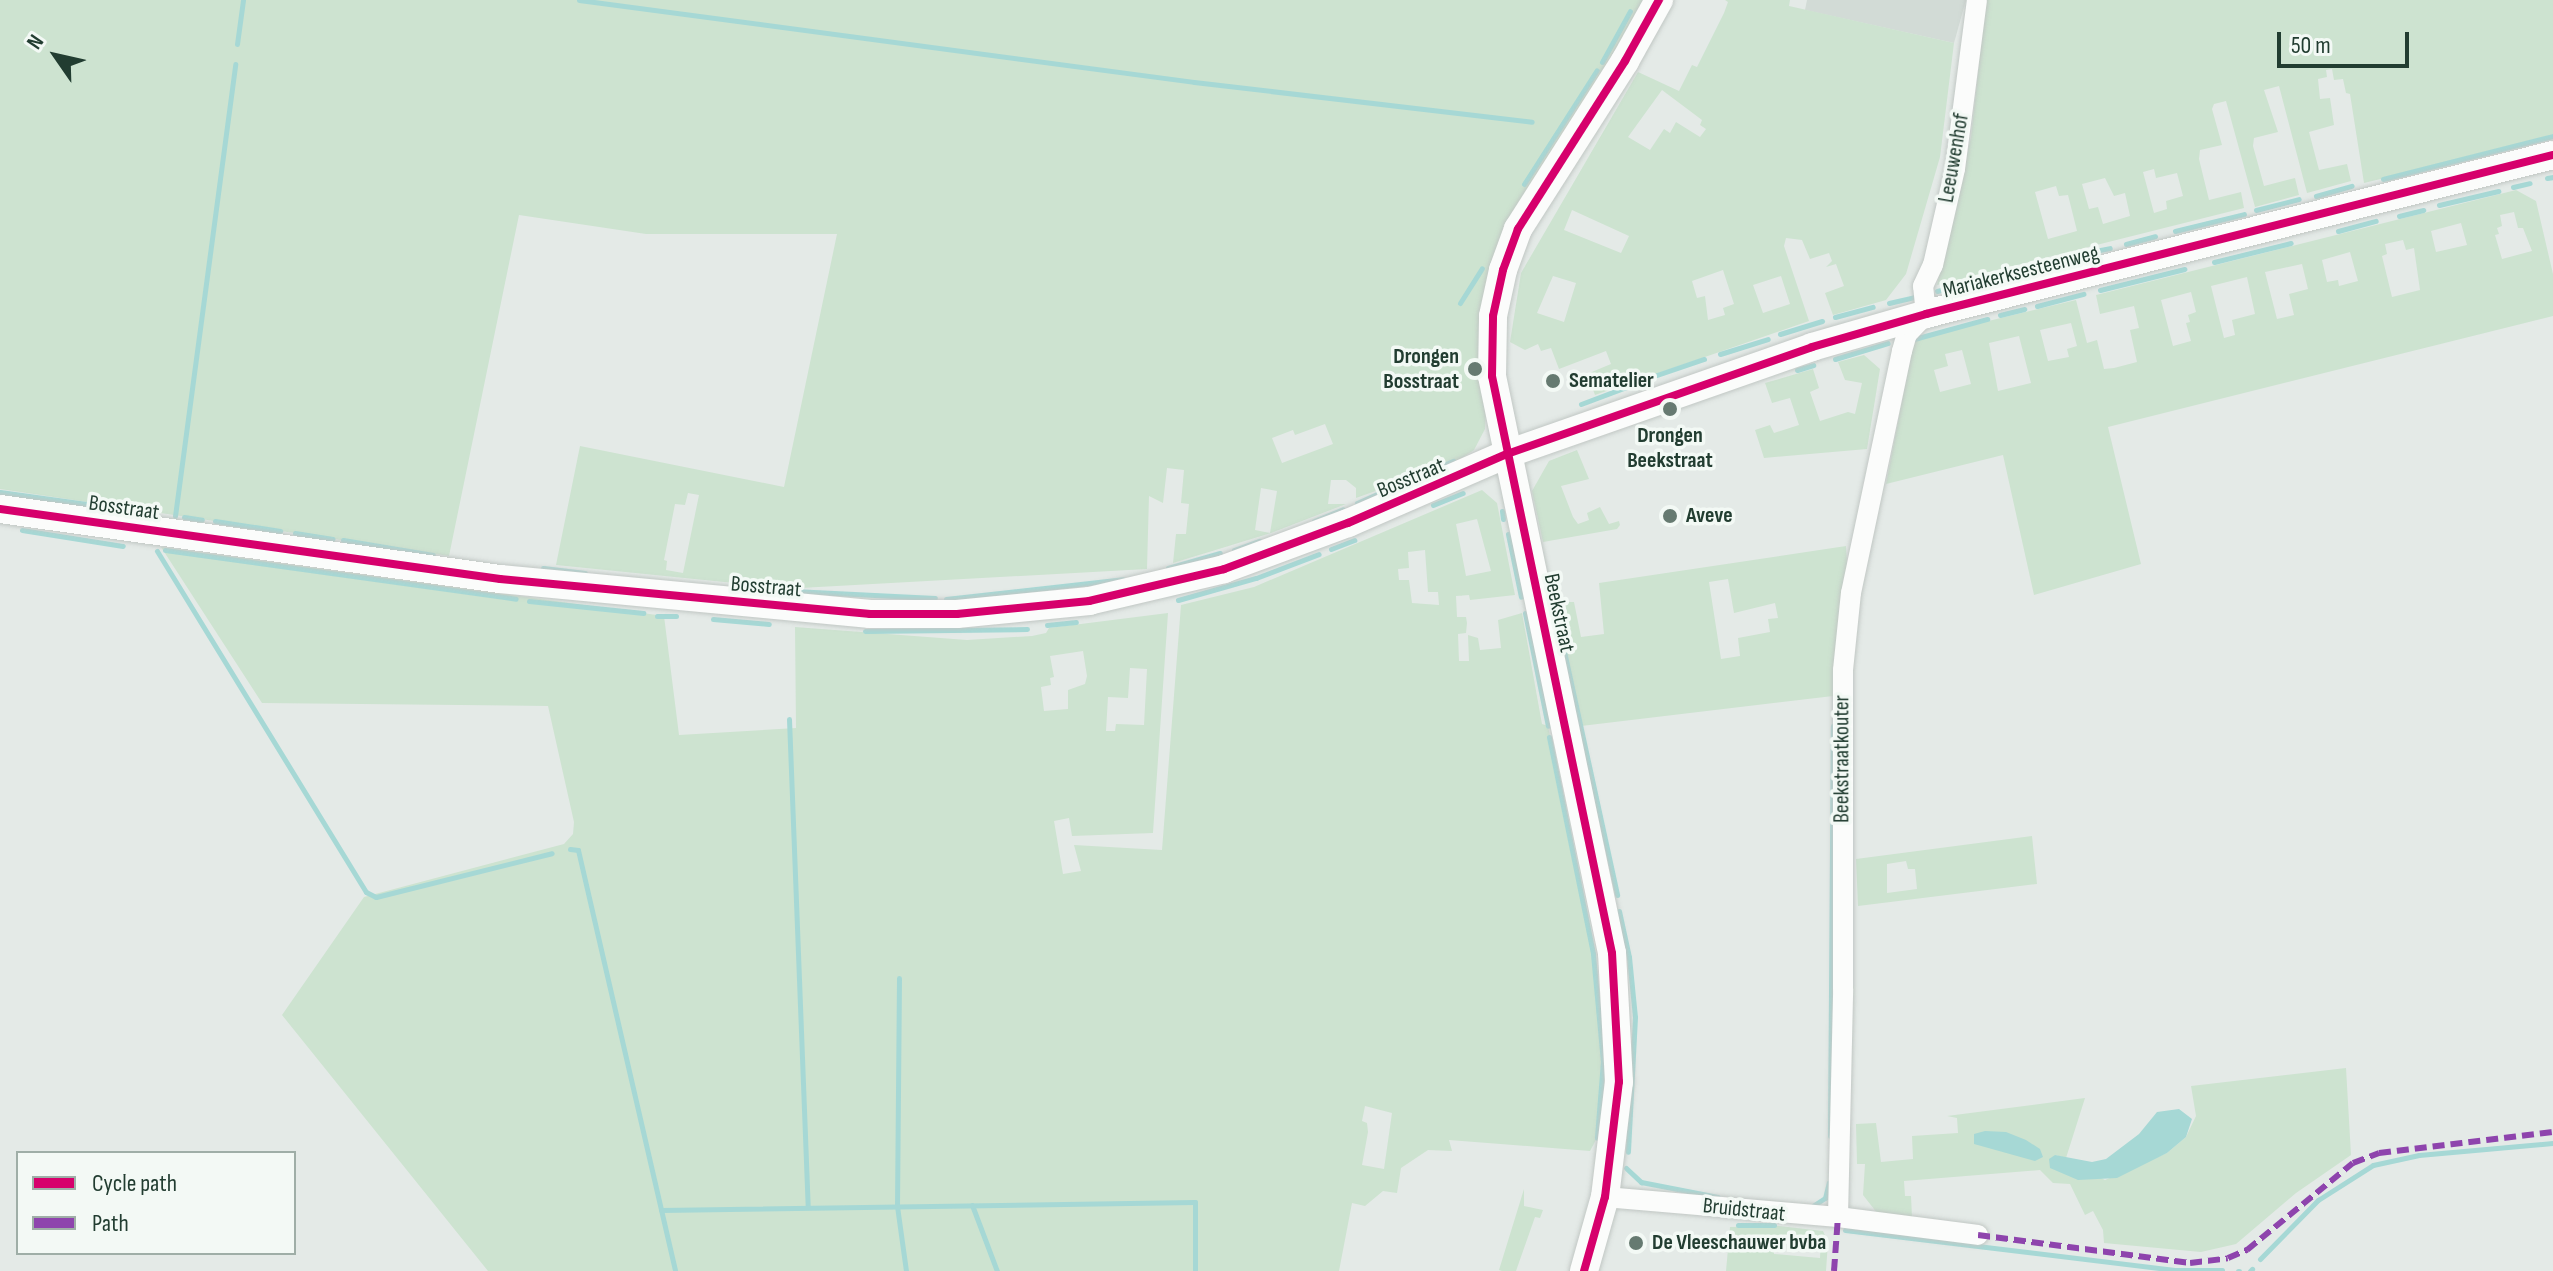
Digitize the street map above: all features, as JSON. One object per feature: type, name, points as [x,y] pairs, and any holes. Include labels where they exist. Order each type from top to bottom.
[{"type":"street","name":"Beekstraat","points":[[1584,1271],[1605,1197],[1619,1082],[1612,953],[1492,376],[1493,316],[1503,270],[1518,229],[1625,61],[1659,0]]},
{"type":"street","name":"Leeuwenhof","points":[[1926,314],[1923,286],[1933,265],[1955,169],[1977,0]]},
{"type":"street","name":"Mariakerksesteenweg","points":[[1507,454],[1754,367],[1926,314],[2553,155]]},
{"type":"street","name":"Beekstraatkouter","points":[[1838,1217],[1843,989],[1843,670],[1851,593],[1902,351],[1907,334],[1926,314]]},
{"type":"street","name":"Bosstraat","points":[[0,509],[500,579],[855,613],[957,614],[1089,601],[1224,569],[1348,523],[1507,454]]},
{"type":"street","name":"Bruidstraat","points":[[1605,1197],[1838,1217],[1978,1235]]},
{"type":"shaded area","points":[[1807,0],[1966,0],[1954,43],[1805,10]]},
{"type":"green space","points":[[0,0],[1643,0],[1607,66],[1525,195],[1486,407],[1485,429],[1474,450],[1454,463],[1356,498],[1356,488],[1346,480],[1331,480],[1328,504],[1346,504],[1271,533],[1173,563],[1176,534],[1186,534],[1189,504],[1181,503],[1184,470],[1167,468],[1163,503],[1149,496],[1147,569],[764,590],[764,586],[556,565],[580,446],[784,487],[837,234],[646,234],[519,215],[449,556],[0,489]],"holes":[[[1325,424],[1333,444],[1282,463],[1272,438],[1293,430],[1295,435]],[[1261,488],[1277,491],[1270,533],[1255,530]],[[688,493],[699,495],[683,573],[666,570],[667,561],[664,560],[675,504],[685,505]]]},
{"type":"green space","points":[[1725,0],[1790,0],[1789,6],[1954,43],[1940,157],[1906,274],[1886,300],[1833,315],[1825,293],[1844,286],[1836,264],[1826,267],[1832,261],[1829,253],[1810,259],[1802,240],[1786,238],[1784,246],[1809,321],[1595,395],[1587,374],[1611,364],[1606,351],[1559,369],[1551,348],[1541,351],[1538,344],[1525,350],[1510,342],[1521,273],[1638,72],[1679,91],[1692,65],[1697,67],[1728,2]],"holes":[[[1662,90],[1702,120],[1700,125],[1706,129],[1700,137],[1676,122],[1670,133],[1664,129],[1650,150],[1628,137]],[[1572,210],[1629,236],[1621,253],[1564,230]],[[1723,270],[1734,304],[1723,308],[1725,315],[1708,320],[1705,296],[1697,298],[1692,281]],[[1553,276],[1576,283],[1564,322],[1537,313]],[[1781,276],[1790,304],[1763,313],[1753,285]]]},
{"type":"green space","points":[[1986,0],[2553,0],[2553,137],[2364,183],[2350,94],[2346,93],[2343,79],[2334,80],[2332,69],[2326,70],[2327,77],[2318,79],[2320,99],[2330,98],[2334,125],[2309,132],[2319,170],[2347,164],[2351,181],[2307,193],[2279,86],[2264,90],[2278,132],[2254,138],[2253,146],[2264,186],[2295,178],[2299,195],[2255,207],[2226,101],[2214,104],[2212,109],[2222,145],[2200,150],[2199,159],[2209,200],[2241,192],[2244,208],[1937,285],[1971,137]],"holes":[[[2154,169],[2156,178],[2177,173],[2183,196],[2166,201],[2167,209],[2154,213],[2143,172]],[[2105,178],[2114,196],[2125,193],[2130,216],[2103,224],[2098,207],[2089,209],[2082,184]],[[2056,186],[2059,196],[2068,195],[2077,231],[2048,239],[2035,192]]]},
{"type":"green space","points":[[2516,190],[2536,201],[2553,274],[2553,316],[2108,427],[2141,564],[2034,595],[2003,455],[1886,484],[1914,339],[2076,300],[2087,343],[2097,340],[2104,369],[2137,362],[2130,330],[2139,328],[2134,306],[2100,314],[2096,295]],"holes":[[[2514,212],[2518,228],[2523,228],[2532,251],[2502,259],[2495,235],[2499,234],[2497,228],[2502,226],[2500,215]],[[2461,223],[2467,245],[2436,252],[2431,231]],[[2403,240],[2406,250],[2414,248],[2420,290],[2392,297],[2382,256],[2387,254],[2385,244]],[[2350,252],[2358,281],[2339,286],[2338,280],[2327,282],[2322,260]],[[2302,264],[2308,289],[2289,294],[2294,315],[2277,319],[2265,272]],[[2247,277],[2255,314],[2232,320],[2235,335],[2224,338],[2211,286]],[[2191,292],[2196,312],[2188,315],[2190,322],[2186,323],[2191,341],[2173,346],[2161,300]],[[2071,323],[2077,346],[2067,349],[2069,357],[2048,361],[2040,330]],[[2019,336],[2031,383],[1998,391],[1989,343]],[[1962,350],[1971,384],[1940,392],[1934,370],[1948,366],[1945,354]]]},
{"type":"green space","points":[[1864,355],[1880,369],[1867,449],[1764,458],[1755,430],[1770,425],[1774,433],[1799,425],[1790,398],[1772,403],[1765,383],[1813,369],[1819,388],[1810,392],[1820,421],[1848,412],[1855,414],[1862,383],[1845,380],[1838,362]]},
{"type":"green space","points":[[1577,450],[1589,479],[1561,486],[1573,517],[1578,524],[1589,520],[1587,513],[1600,507],[1609,524],[1619,521],[1620,525],[1617,529],[1543,542],[1532,491],[1549,461]]},
{"type":"green space","points":[[1482,490],[1497,503],[1515,595],[1470,600],[1469,595],[1456,596],[1457,617],[1466,617],[1467,623],[1466,633],[1458,634],[1459,661],[1469,661],[1468,635],[1478,638],[1480,650],[1501,648],[1498,620],[1522,613],[1542,724],[1548,726],[1593,954],[1603,1061],[1597,1138],[1590,1151],[1449,1140],[1452,1151],[1428,1150],[1401,1168],[1397,1193],[1383,1191],[1365,1206],[1352,1203],[1339,1271],[488,1271],[282,1015],[364,897],[564,844],[573,834],[574,822],[548,706],[262,703],[161,547],[664,616],[679,735],[796,728],[795,627],[967,640],[1032,636],[1046,633],[1049,628],[1168,613],[1153,833],[1072,836],[1069,818],[1054,821],[1063,874],[1081,871],[1074,845],[1162,850],[1181,605],[1254,587]],"holes":[[[1477,519],[1491,571],[1466,576],[1456,524]],[[1425,550],[1428,592],[1438,592],[1439,605],[1412,603],[1409,580],[1399,580],[1398,569],[1409,568],[1408,552]],[[1083,651],[1087,676],[1085,684],[1068,690],[1068,709],[1044,711],[1041,687],[1051,685],[1050,678],[1054,677],[1050,656]],[[1130,668],[1147,669],[1144,725],[1116,724],[1115,731],[1106,731],[1108,697],[1128,698]],[[1365,1106],[1392,1113],[1384,1169],[1362,1165],[1367,1123],[1362,1121]]]},
{"type":"green space","points":[[1846,546],[1848,579],[1833,696],[1581,726],[1552,602],[1574,602],[1581,637],[1604,634],[1599,583]],"holes":[[[1728,579],[1734,613],[1775,603],[1778,618],[1768,619],[1770,632],[1738,638],[1740,656],[1721,659],[1709,582]]]},
{"type":"green space","points":[[2032,836],[2037,884],[1858,906],[1856,859]],"holes":[[[1906,861],[1908,869],[1915,869],[1917,889],[1887,893],[1887,864]]]},
{"type":"green space","points":[[2346,1068],[2351,1155],[2296,1193],[2236,1244],[2201,1252],[2104,1243],[2103,1230],[2093,1211],[2085,1215],[2070,1184],[2053,1183],[2040,1170],[1904,1181],[1905,1196],[1911,1196],[1912,1217],[1881,1218],[1863,1195],[1865,1164],[1857,1164],[1856,1124],[1876,1123],[1881,1162],[1913,1159],[1912,1136],[1958,1133],[1957,1118],[1947,1116],[2085,1098],[2066,1158],[2055,1155],[2105,1180],[2167,1153],[2186,1137],[2196,1116],[2191,1086]]},
{"type":"green space","points":[[1524,1189],[1524,1206],[1543,1210],[1540,1218],[1535,1217],[1516,1271],[1502,1271],[1499,1270]]},
{"type":"green space","points":[[1779,1226],[1823,1231],[1828,1242],[1826,1271],[1726,1271],[1730,1227]],"holes":[[[1805,1236],[1821,1237],[1820,1258],[1774,1254],[1775,1238],[1804,1241]]]},
{"type":"water","points":[[2179,1109],[2192,1119],[2186,1137],[2167,1153],[2117,1178],[2078,1180],[2050,1168],[2049,1159],[2055,1155],[2092,1162],[2106,1159],[2139,1134],[2157,1112]]},
{"type":"water","points":[[2006,1132],[2026,1140],[2040,1149],[2043,1157],[2035,1161],[1974,1144],[1974,1134]]},
{"type":"waterway","points":[[237,44],[243,0]]},
{"type":"waterway","points":[[579,0],[1194,82],[1532,122]]},
{"type":"waterway","points":[[1602,62],[1630,11]]},
{"type":"waterway","points":[[175,516],[235,64]]},
{"type":"waterway","points":[[1524,184],[1597,70]]},
{"type":"waterway","points":[[2383,179],[2553,136]]},
{"type":"waterway","points":[[2547,178],[2553,177]]},
{"type":"waterway","points":[[2513,187],[2530,183]]},
{"type":"waterway","points":[[2316,196],[2352,186]]},
{"type":"waterway","points":[[2439,205],[2498,191]]},
{"type":"waterway","points":[[2256,210],[2299,199]]},
{"type":"waterway","points":[[2399,216],[2423,210]]},
{"type":"waterway","points":[[2175,231],[2244,214]]},
{"type":"waterway","points":[[2338,231],[2376,221]]},
{"type":"waterway","points":[[2126,244],[2155,236]]},
{"type":"waterway","points":[[2214,262],[2291,243]]},
{"type":"waterway","points":[[2095,251],[2110,248]]},
{"type":"waterway","points":[[1991,278],[2082,254]]},
{"type":"waterway","points":[[1460,303],[1482,268]]},
{"type":"waterway","points":[[2100,290],[2184,269]]},
{"type":"waterway","points":[[1937,291],[1972,282]]},
{"type":"waterway","points":[[2037,306],[2083,294]]},
{"type":"waterway","points":[[1889,303],[1914,297]]},
{"type":"waterway","points":[[1835,317],[1873,307]]},
{"type":"waterway","points":[[2000,315],[2024,309]]},
{"type":"waterway","points":[[1914,339],[1987,319]]},
{"type":"waterway","points":[[1780,334],[1822,321]]},
{"type":"waterway","points":[[1720,354],[1768,339]]},
{"type":"waterway","points":[[1835,359],[1888,343]]},
{"type":"waterway","points":[[1651,377],[1704,359]]},
{"type":"waterway","points":[[1797,370],[1813,365]]},
{"type":"waterway","points":[[1581,404],[1637,383]]},
{"type":"waterway","points":[[1414,478],[1453,461]]},
{"type":"waterway","points":[[1357,503],[1402,483]]},
{"type":"waterway","points":[[0,492],[152,513]]},
{"type":"waterway","points":[[1433,505],[1463,493]]},
{"type":"waterway","points":[[1314,521],[1343,509]]},
{"type":"waterway","points":[[1502,511],[1503,519]]},
{"type":"waterway","points":[[184,517],[202,520]]},
{"type":"waterway","points":[[215,521],[280,531]]},
{"type":"waterway","points":[[22,530],[123,546]]},
{"type":"waterway","points":[[295,533],[333,539]]},
{"type":"waterway","points":[[1508,534],[1521,597]]},
{"type":"waterway","points":[[343,540],[433,555]]},
{"type":"waterway","points":[[1331,549],[1354,540]]},
{"type":"waterway","points":[[1234,550],[1259,541]]},
{"type":"waterway","points":[[165,550],[516,599]]},
{"type":"waterway","points":[[157,551],[366,892],[376,897],[552,853]]},
{"type":"waterway","points":[[1168,568],[1220,553]]},
{"type":"waterway","points":[[1178,600],[1256,578],[1319,554]]},
{"type":"waterway","points":[[543,568],[585,573]]},
{"type":"waterway","points":[[946,599],[1123,579]]},
{"type":"waterway","points":[[793,591],[935,598]]},
{"type":"waterway","points":[[529,601],[643,613]]},
{"type":"waterway","points":[[1525,613],[1548,726]]},
{"type":"waterway","points":[[657,616],[676,616]]},
{"type":"waterway","points":[[713,619],[769,624]]},
{"type":"waterway","points":[[1047,625],[1076,622]]},
{"type":"waterway","points":[[865,631],[1027,629]]},
{"type":"waterway","points":[[1562,642],[1617,895]]},
{"type":"waterway","points":[[789,719],[808,1207]]},
{"type":"waterway","points":[[1830,1136],[1833,726]]},
{"type":"waterway","points":[[1549,737],[1593,954],[1603,1061],[1597,1138]]},
{"type":"waterway","points":[[570,849],[578,850],[675,1271]]},
{"type":"waterway","points":[[1619,911],[1629,957],[1635,1017],[1628,1152]]},
{"type":"waterway","points":[[899,978],[897,1206],[906,1271]]},
{"type":"waterway","points":[[2260,1259],[2318,1200],[2373,1165],[2419,1155],[2553,1143]]},
{"type":"waterway","points":[[1626,1168],[1641,1182],[1718,1197]]},
{"type":"waterway","points":[[1811,1207],[1825,1198],[1829,1182]]},
{"type":"waterway","points":[[661,1210],[1195,1202],[1195,1271]]},
{"type":"waterway","points":[[972,1205],[997,1271]]},
{"type":"waterway","points":[[1738,1225],[1774,1225]]},
{"type":"waterway","points":[[1845,1230],[2175,1270],[2222,1270]]},
{"type":"marked path","points":[[1978,1235],[2190,1263],[2228,1258],[2247,1250],[2353,1163],[2379,1153],[2553,1132]]},
{"type":"marked path","points":[[1834,1271],[1838,1217]]},
{"type":"cycle path","points":[[1584,1271],[1605,1197],[1619,1082],[1612,953],[1492,376],[1493,316],[1503,270],[1518,229],[1625,61],[1659,0]]},
{"type":"cycle path","points":[[0,509],[500,579],[870,614],[957,614],[1089,601],[1224,569],[1348,523],[1507,454],[1812,347],[1926,314],[2553,155]]},
{"type":"place","name":"Drongen Bosstraat","points":[[1475,369]]},
{"type":"place","name":"Sematelier","points":[[1553,381]]},
{"type":"place","name":"Drongen Beekstraat","points":[[1670,409]]},
{"type":"place","name":"Aveve","points":[[1670,516]]},
{"type":"place","name":"De Vleeschauwer bvba","points":[[1636,1243]]}]
